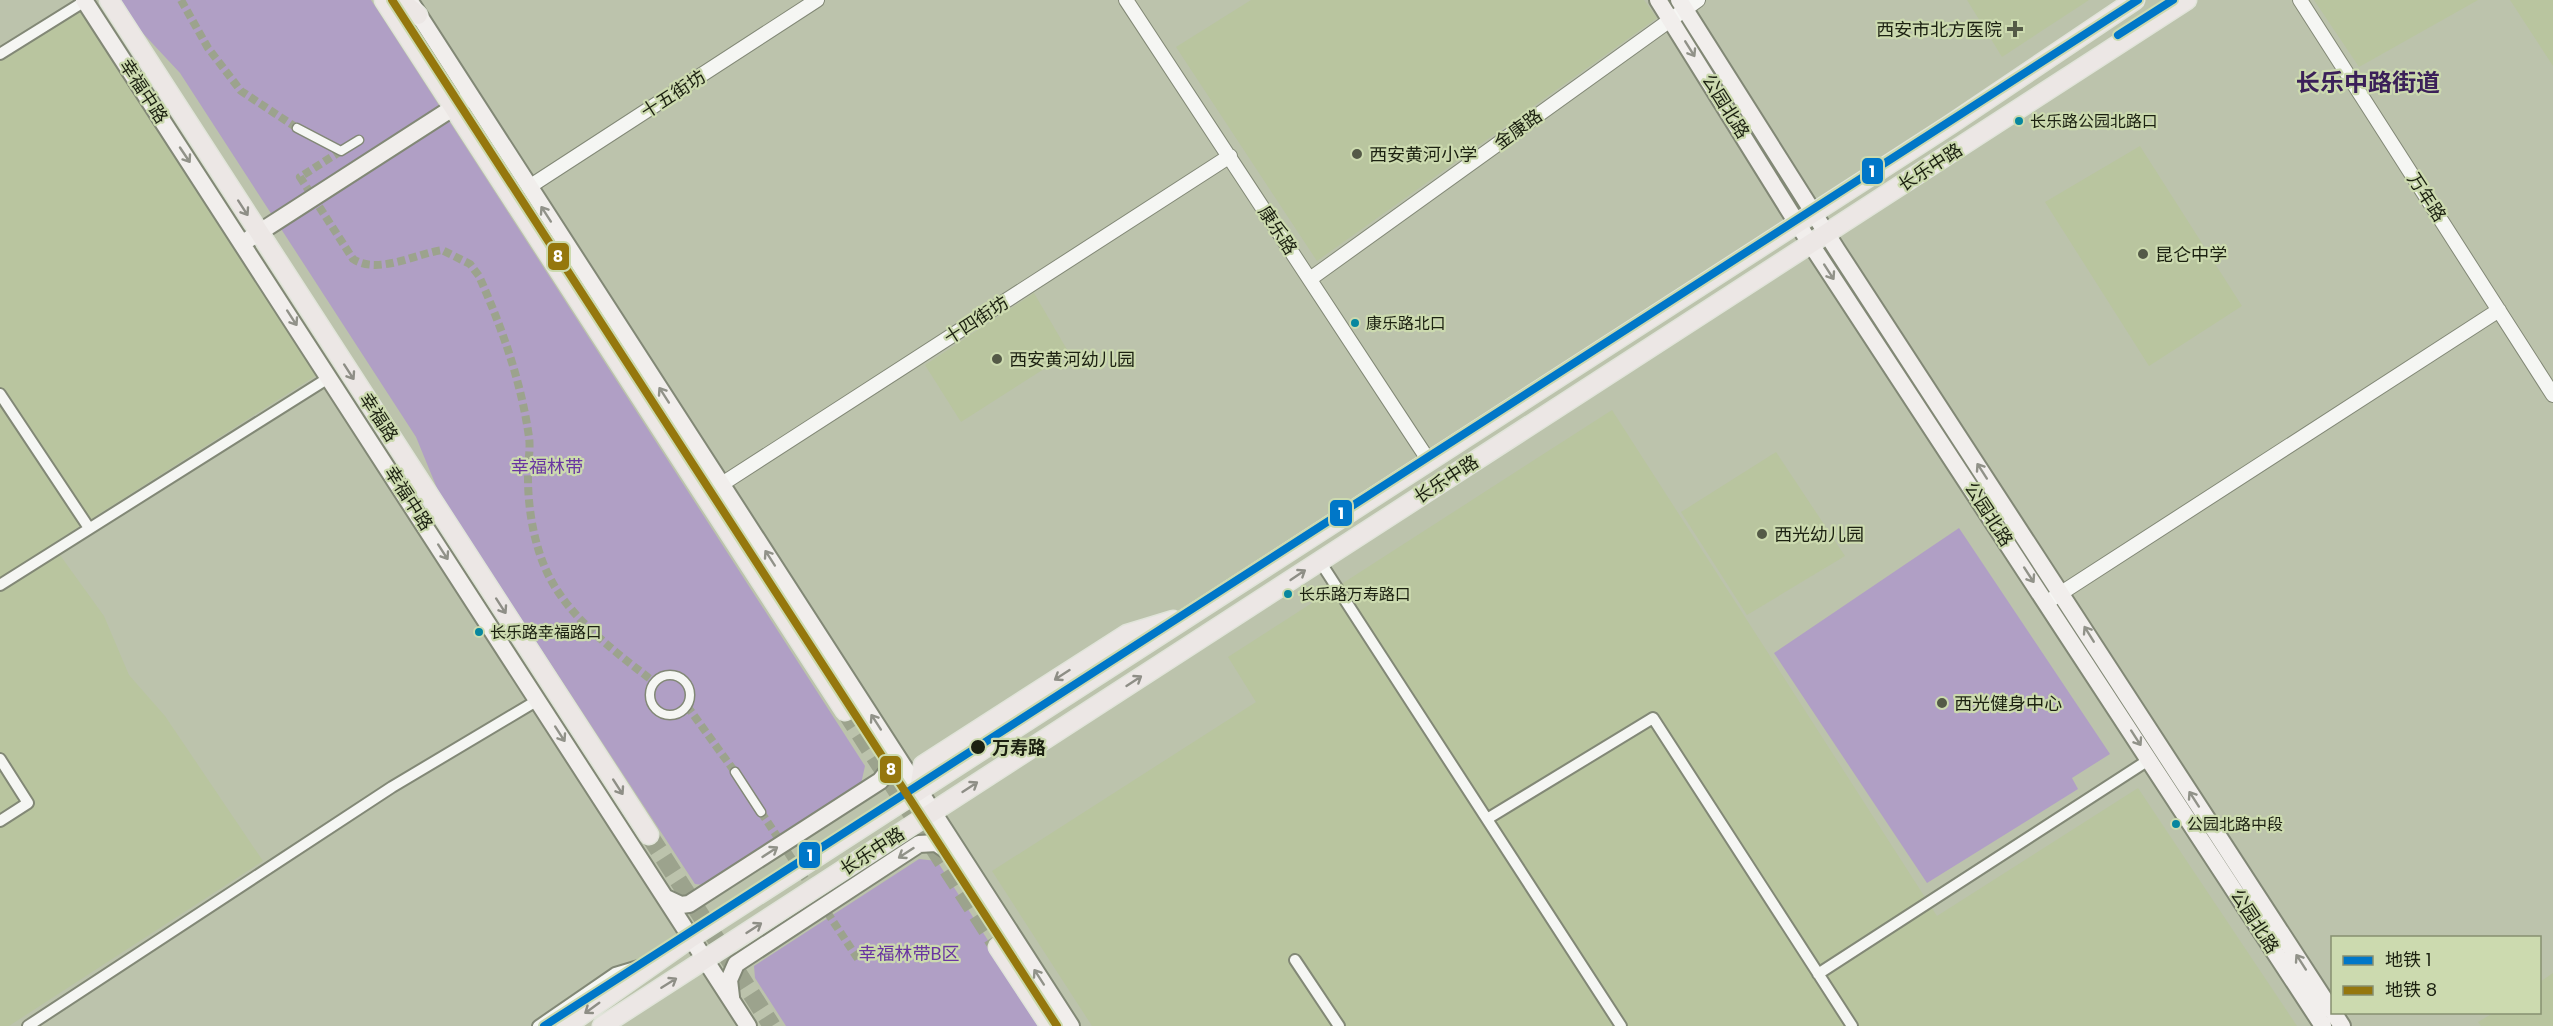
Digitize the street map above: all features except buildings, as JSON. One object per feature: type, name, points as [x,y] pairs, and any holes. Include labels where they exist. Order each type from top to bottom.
[{"type":"main road","name":"幸福中路","points":[[85,0],[171,134],[251,237],[330,377],[748,1026]]},
{"type":"main road","points":[[384,0],[845,711]]},
{"type":"main road","points":[[400,0],[413,8],[1071,1026]]},
{"type":"main road","name":"公园北路","points":[[1658,0],[1797,223],[1819,238],[2062,592],[2331,1009]]},
{"type":"main road","name":"长乐中路","points":[[566,1026],[691,938],[1951,124],[2134,0]]},
{"type":"main road","name":"长乐中路","points":[[602,1026],[2187,0]]},
{"type":"main road","name":"公园北路","points":[[1687,3],[1814,212],[1819,238],[2047,602],[2323,1026]]},
{"type":"main road","points":[[111,4],[171,134]]},
{"type":"main road","name":"幸福路","points":[[111,4],[251,237],[649,835]]},
{"type":"main road","points":[[251,237],[470,97]]},
{"type":"main road","points":[[584,271],[629,378]]},
{"type":"main road","points":[[1245,580],[1259,601]]},
{"type":"main road","points":[[666,898],[681,905],[695,901],[880,781],[892,766],[889,743]]},
{"type":"main road","points":[[733,1002],[729,980],[736,964],[919,844],[936,843],[972,871]]},
{"type":"main road","points":[[998,947],[1050,1026]]},
{"type":"street","points":[[0,54],[85,0]]},
{"type":"street","name":"十五街坊","points":[[529,187],[817,0]]},
{"type":"street","name":"康乐路","points":[[1126,0],[1429,461]]},
{"type":"street","name":"万年路","points":[[2300,0],[2499,310],[2547,373],[2553,394]]},
{"type":"street","name":"金康路","points":[[1310,279],[1671,20],[1687,3]]},
{"type":"street","points":[[297,128],[341,151],[359,140]]},
{"type":"street","name":"十四街坊","points":[[722,484],[1230,156]]},
{"type":"street","points":[[2047,602],[2499,310]]},
{"type":"street","points":[[0,585],[330,377]]},
{"type":"street","points":[[0,394],[89,528]]},
{"type":"street","points":[[1319,560],[1621,1026]]},
{"type":"street","points":[[675,675],[686,682],[689,700],[676,714],[662,713],[652,704],[650,691],[657,679],[675,675]]},
{"type":"street","points":[[28,1026],[392,788],[538,700]]},
{"type":"street","points":[[1487,819],[1653,718],[1852,1026]]},
{"type":"street","points":[[0,759],[28,803],[0,821]]},
{"type":"street","points":[[1818,974],[2150,759]]},
{"type":"street","points":[[735,772],[760,812]]},
{"type":"street","points":[[538,1026],[615,973],[660,960]]},
{"type":"street","points":[[1295,960],[1339,1026]]},
{"type":"shaded area","name":"西安黄河小学","points":[[1251,0],[1644,0],[1657,18],[1317,261],[1176,47]]},
{"type":"shaded area","name":"西安市北方医院","points":[[1967,0],[2089,0],[2002,57]]},
{"type":"shaded area","points":[[2314,0],[2478,0],[2359,67]]},
{"type":"shaded area","points":[[2510,0],[2553,0],[2553,66]]},
{"type":"shaded area","points":[[81,10],[320,373],[52,544],[104,616],[129,675],[165,716],[263,861],[9,1026],[0,1026],[0,60]]},
{"type":"shaded area","name":"昆仑中学","points":[[2140,146],[2242,306],[2149,366],[2045,202]]},
{"type":"shaded area","name":"西安黄河幼儿园","points":[[1034,293],[1069,353],[961,422],[925,365]]},
{"type":"shaded area","points":[[1612,410],[1937,916],[2138,788],[2297,1026],[1092,1026],[992,871],[1256,702],[1228,657]]},
{"type":"shaded area","name":"西光幼儿园","points":[[1776,452],[1845,556],[1747,615],[1681,512]]},
{"type":"shaded area","points":[[2553,973],[2553,1026],[2481,1026],[2478,1022],[2491,1014],[2541,1014],[2541,981]]},
{"type":"green space","name":"幸福林带","points":[[120,0],[371,0],[865,766],[861,784],[704,885],[695,884],[439,493],[416,437],[180,73],[138,28]]},
{"type":"green space","name":"西光健身中心","points":[[1959,528],[2110,754],[2072,778],[2078,789],[1927,883],[1774,653]]},
{"type":"green space","name":"幸福林带B区","points":[[919,859],[937,861],[1043,1026],[786,1026],[755,978],[754,966]]},
{"type":"tunnel","points":[[181,0],[208,48],[241,91],[297,128]]},
{"type":"tunnel","points":[[341,151],[300,177],[353,259],[374,265],[385,264],[442,250],[470,264],[479,276],[503,335],[521,396],[529,442],[528,491],[531,517],[545,569],[561,595],[584,623],[654,682]]},
{"type":"tunnel","points":[[687,706],[735,772]]},
{"type":"tunnel","points":[[845,711],[998,947]]},
{"type":"tunnel","points":[[761,812],[858,959]]},
{"type":"tunnel","points":[[649,835],[772,1026]]},
{"type":"metro line","name":"8","points":[[392,0],[1057,1026]]},
{"type":"metro line","name":"1","points":[[544,1026],[2138,0]]},
{"type":"metro line","name":"1","points":[[2118,35],[2173,0]]},
{"type":"place","name":"西安市北方医院","points":[[2015,29]]},
{"type":"place","name":"长乐路公园北路口","points":[[2019,121]]},
{"type":"place","name":"西安黄河小学","points":[[1357,154]]},
{"type":"place","name":"昆仑中学","points":[[2143,254]]},
{"type":"place","name":"康乐路北口","points":[[1355,323]]},
{"type":"place","name":"西安黄河幼儿园","points":[[997,359]]},
{"type":"place","name":"西光幼儿园","points":[[1762,534]]},
{"type":"place","name":"长乐路万寿路口","points":[[1288,594]]},
{"type":"place","name":"长乐路幸福路口","points":[[479,632]]},
{"type":"place","name":"西光健身中心","points":[[1942,703]]},
{"type":"place","name":"万寿路","points":[[978,747]]},
{"type":"place","name":"公园北路中段","points":[[2176,824]]},
{"type":"district","name":"长乐中路街道","points":[[2368,82]]}]
